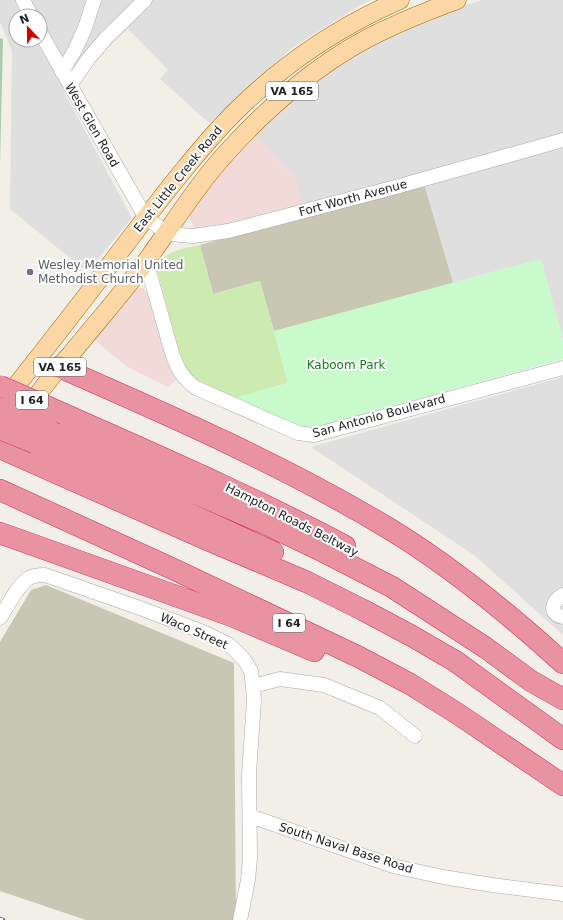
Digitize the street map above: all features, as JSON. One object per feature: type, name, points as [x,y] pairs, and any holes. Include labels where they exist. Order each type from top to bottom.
[{"type":"highway","points":[[59,367],[265,460],[334,496],[389,529],[440,563],[482,594],[538,640],[563,663]]},
{"type":"highway","name":"Hampton Roads Beltway","points":[[0,386],[208,478],[276,510],[344,546],[444,606],[508,650],[563,691]]},
{"type":"highway","points":[[0,408],[36,443],[210,541],[307,582],[410,635],[455,661],[563,739]]},
{"type":"highway","points":[[0,429],[268,525],[327,553],[392,587],[486,648],[532,681],[563,699]]},
{"type":"highway","points":[[0,448],[36,443],[295,562],[362,597],[421,632],[513,693],[563,732]]},
{"type":"highway","name":"I 64","points":[[0,490],[185,574],[359,657],[410,684],[458,714],[563,785]]},
{"type":"highway","points":[[0,533],[232,616],[301,644],[406,698],[471,737],[563,785]]},
{"type":"main road","name":"East Little Creek Road","points":[[0,408],[146,218],[210,138],[237,109],[256,91],[323,41],[353,23],[400,0]]},
{"type":"main road","name":"East Little Creek Road","points":[[0,443],[59,367],[146,262],[215,165],[256,122],[283,97],[323,67],[368,38],[429,10],[457,0]]},
{"type":"main road","points":[[29,370],[59,367]]},
{"type":"street","points":[[62,72],[75,50],[85,28],[94,0]]},
{"type":"street","points":[[70,85],[89,58],[107,37],[145,0]]},
{"type":"street","name":"West Glen Road","points":[[48,47],[146,218]]},
{"type":"street","name":"Fort Worth Avenue","points":[[146,218],[167,233],[193,236],[228,231],[392,188],[563,140]]},
{"type":"street","name":"San Antonio Boulevard","points":[[146,262],[172,353],[177,368],[184,378],[196,388],[298,433],[314,435],[563,368]]},
{"type":"street","name":"Waco Street","points":[[0,618],[23,583],[28,578],[36,575],[49,576],[140,608],[202,632],[228,644],[245,661],[250,671],[254,701],[249,774],[250,858],[249,873],[240,920]]},
{"type":"street","points":[[563,595],[554,601],[553,606],[554,612],[557,616],[563,617]]},
{"type":"street","points":[[253,686],[280,679],[324,685],[380,708],[416,736]]},
{"type":"street","name":"South Naval Base Road","points":[[250,816],[393,866],[443,877],[563,894]]},
{"type":"shaded area","points":[[0,0],[371,0],[360,5],[291,49],[209,123],[160,79],[168,70],[128,29],[62,88],[132,218],[87,272],[10,209],[12,51],[11,48],[48,48],[48,8],[8,8],[8,41],[0,22]]},
{"type":"shaded area","points":[[482,0],[563,0],[563,340],[541,259],[274,331],[260,281],[200,245],[305,215],[293,174],[254,134],[305,89],[336,67],[393,33],[454,9]]},
{"type":"shaded area","points":[[254,134],[293,174],[302,204],[205,231],[195,229],[190,220],[190,210],[223,167]]},
{"type":"shaded area","points":[[424,184],[453,283],[274,331],[260,281],[213,294],[200,245]]},
{"type":"shaded area","points":[[136,287],[143,288],[148,293],[167,362],[177,379],[168,387],[127,367],[91,337]]},
{"type":"shaded area","points":[[563,377],[563,635],[474,555],[311,447]]},
{"type":"shaded area","points":[[46,585],[234,663],[236,920],[86,920],[0,891],[0,642],[31,590]]},
{"type":"green space","points":[[0,38],[3,39],[0,165]]},
{"type":"green space","points":[[200,245],[213,294],[260,281],[288,383],[235,398],[194,379],[183,366],[157,270],[163,258],[168,254],[180,249]]},
{"type":"green space","name":"Kaboom Park","points":[[541,259],[563,340],[563,359],[308,429],[235,398],[288,383],[274,331]]},
{"type":"place","name":"Wesley Memorial United Methodist Church","points":[[30,272]]}]
